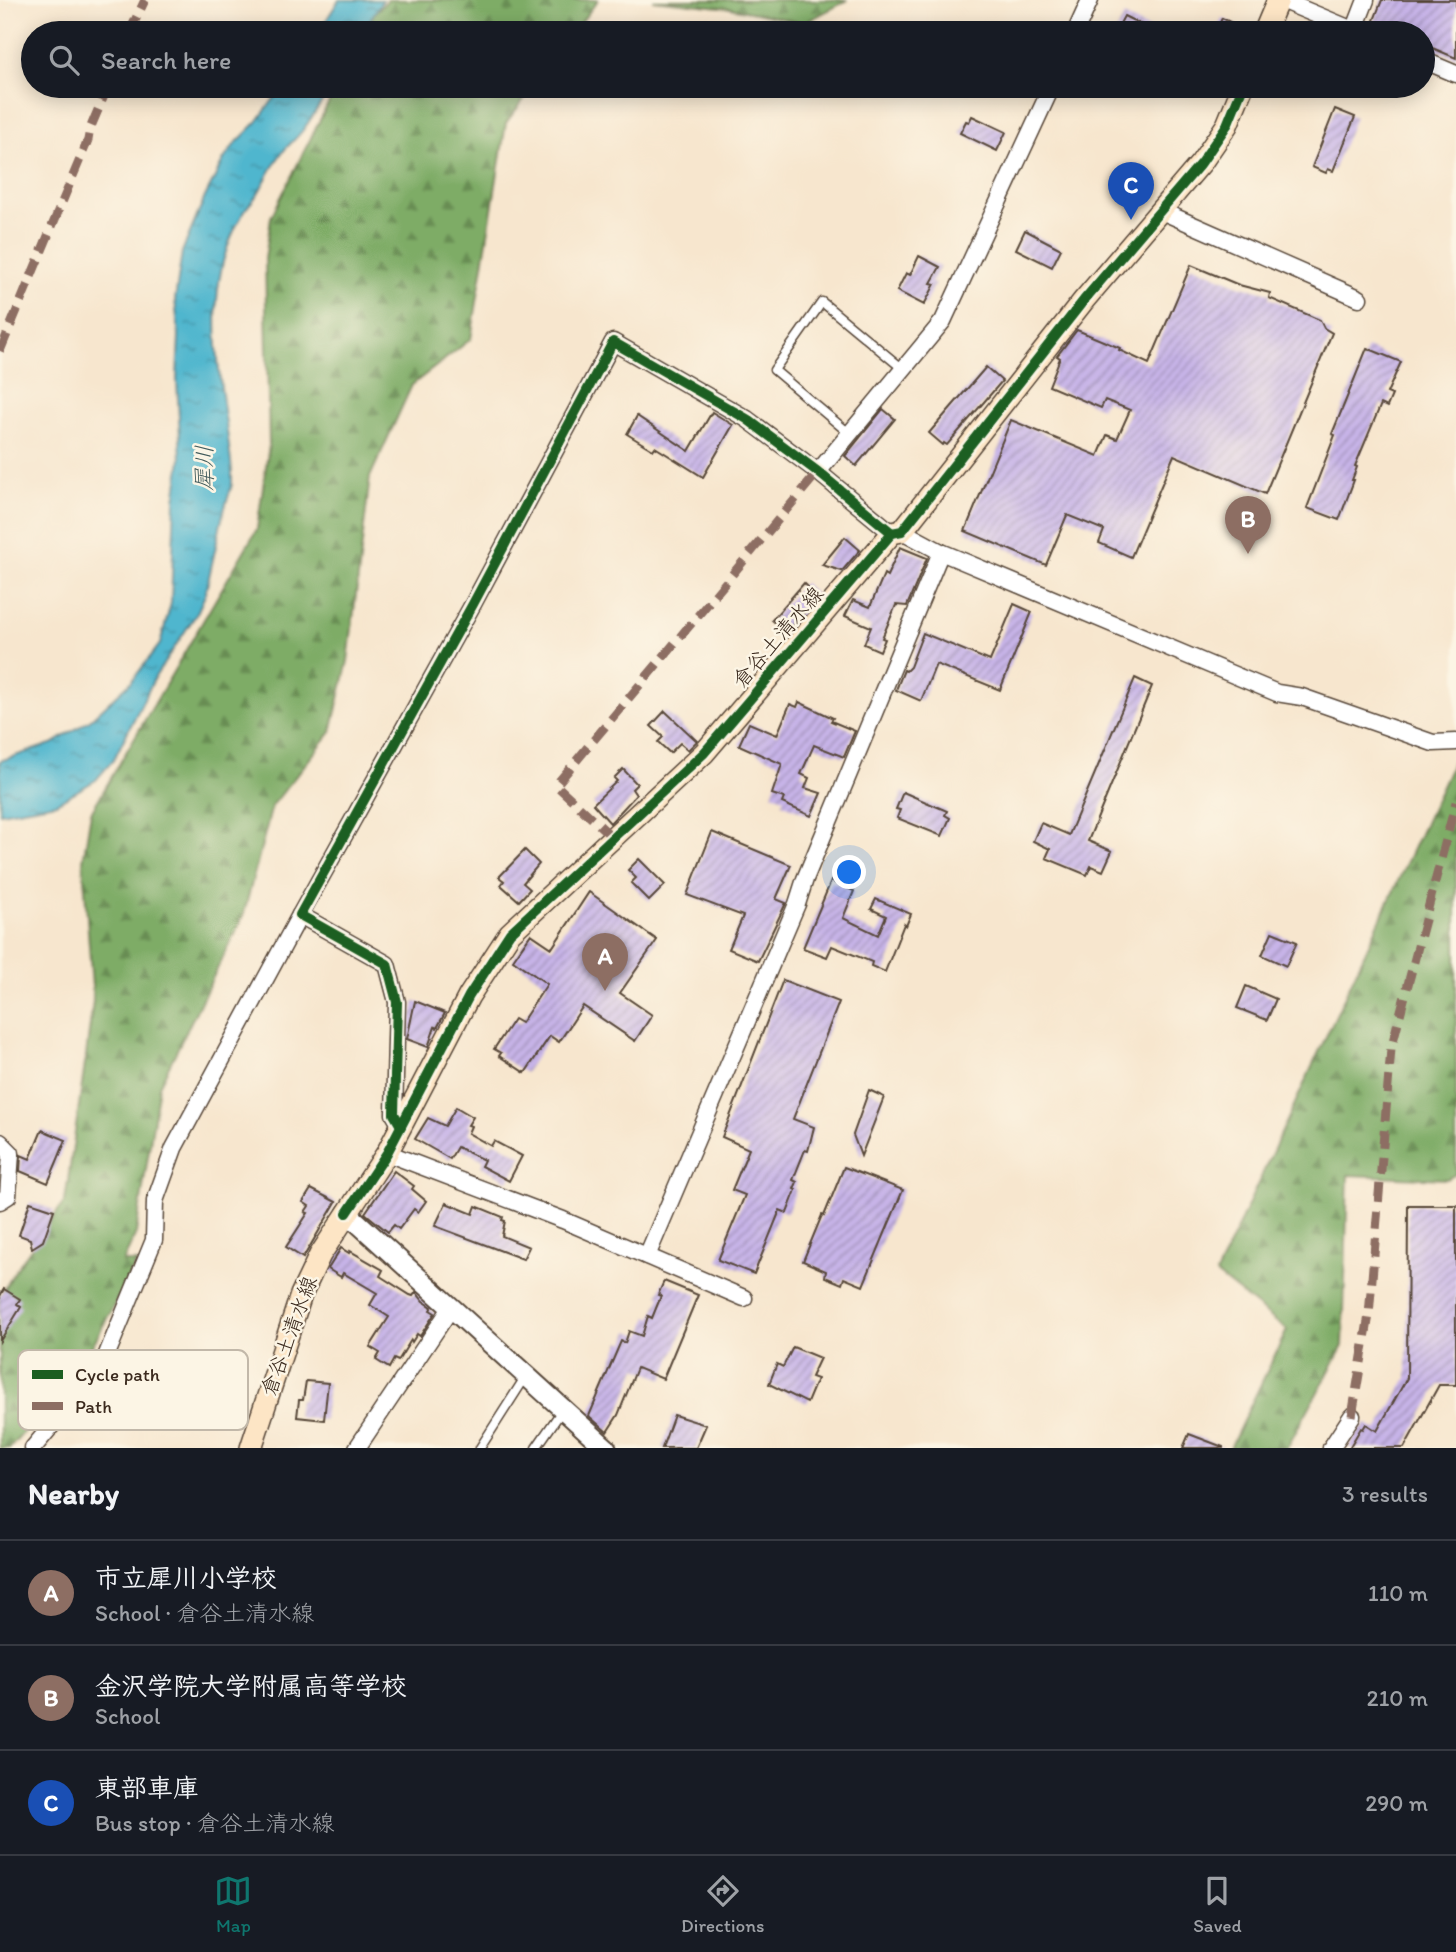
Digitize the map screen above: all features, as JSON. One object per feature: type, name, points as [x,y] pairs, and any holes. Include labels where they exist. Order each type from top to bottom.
[{"type":"main road","points":[[1270,21],[1280,0]]},
{"type":"main road","name":"倉谷土清水線","points":[[250,1448],[301,1295],[320,1255],[387,1153],[469,996],[510,933],[704,753],[897,532],[1084,300],[1200,163],[1227,125],[1238,98]]},
{"type":"street","points":[[1080,21],[1090,0]]},
{"type":"street","points":[[1280,0],[1331,21]]},
{"type":"street","points":[[1360,21],[1366,0]]},
{"type":"street","points":[[1435,65],[1456,74]]},
{"type":"street","points":[[818,472],[943,321],[1046,98]]},
{"type":"street","points":[[1158,210],[1359,298]]},
{"type":"street","points":[[109,1350],[154,1240],[155,1201],[174,1148],[473,604],[613,342],[747,419],[897,532],[1277,693],[1302,697],[1433,743],[1456,743]]},
{"type":"street","points":[[647,1256],[797,904],[941,552]]},
{"type":"street","points":[[300,915],[387,964],[397,1002],[394,1114],[401,1126]]},
{"type":"street","points":[[0,1142],[11,1153],[8,1196],[0,1201]]},
{"type":"street","points":[[387,1153],[563,1220],[744,1298]]},
{"type":"street","points":[[347,1213],[606,1448]]},
{"type":"street","points":[[357,1448],[451,1308]]},
{"type":"street","points":[[1331,1448],[1352,1416]]},
{"type":"street","points":[[33,1448],[48,1430]]},
{"type":"lane","points":[[850,434],[774,370],[822,302],[903,369]]},
{"type":"lane","points":[[480,1448],[526,1376]]},
{"type":"lane","points":[[536,1448],[563,1409]]},
{"type":"green space","points":[[388,0],[598,0],[582,21],[370,21],[374,13]]},
{"type":"green space","points":[[653,0],[848,0],[808,21],[794,21],[730,8]]},
{"type":"green space","points":[[331,98],[525,98],[506,123],[471,339],[412,385],[370,477],[348,661],[331,732],[272,806],[243,917],[159,1086],[136,1233],[123,1262],[137,1262],[90,1350],[18,1350],[18,1430],[26,1430],[10,1448],[0,1448],[0,1297],[15,1271],[65,1201],[84,1071],[93,1001],[83,861],[91,812],[257,529],[269,445],[265,259],[271,217]]},
{"type":"green space","points":[[1456,756],[1456,1174],[1447,1179],[1348,1175],[1343,1346],[1287,1448],[1230,1448],[1287,1330],[1216,1274]]},
{"type":"water","points":[[339,0],[383,0],[369,21],[326,21]]},
{"type":"water","name":"犀川","points":[[274,98],[324,98],[303,130],[281,154],[245,210],[229,242],[220,274],[217,340],[232,484],[205,595],[197,613],[155,677],[114,759],[96,780],[56,803],[0,813],[0,761],[54,743],[91,719],[131,682],[160,644],[171,603],[175,500],[181,459],[177,379],[179,336],[175,300],[182,252],[224,159]]},
{"type":"building","points":[[1382,0],[1456,0],[1456,58],[1435,49],[1435,21],[1374,21]]},
{"type":"building","points":[[1124,16],[1134,21],[1121,21]]},
{"type":"building","points":[[1335,109],[1355,117],[1333,171],[1328,169],[1326,173],[1312,167]]},
{"type":"building","points":[[972,116],[1006,132],[997,151],[960,133]]},
{"type":"building","points":[[1025,230],[1061,249],[1052,267],[1016,249]]},
{"type":"building","points":[[919,256],[940,267],[924,305],[897,291],[906,273],[910,275]]},
{"type":"building","points":[[1191,265],[1239,285],[1270,293],[1269,298],[1320,320],[1324,328],[1332,333],[1265,494],[1174,455],[1131,557],[1099,543],[1104,530],[1067,515],[1046,565],[965,531],[1011,420],[1098,456],[1107,435],[1117,439],[1130,410],[1105,400],[1101,408],[1049,386],[1060,358],[1057,356],[1077,330],[1149,364]]},
{"type":"building","points":[[1367,348],[1401,362],[1387,393],[1392,395],[1387,407],[1381,404],[1355,466],[1354,480],[1339,520],[1307,508],[1335,435],[1332,434]]},
{"type":"building","points":[[986,367],[1002,381],[947,445],[943,445],[929,433]]},
{"type":"building","points":[[883,409],[895,419],[856,466],[845,456]]},
{"type":"building","points":[[712,412],[733,425],[703,477],[655,447],[653,450],[627,434],[637,416],[689,451]]},
{"type":"building","points":[[845,537],[860,550],[842,571],[822,565]]},
{"type":"building","points":[[900,547],[927,558],[907,606],[896,605],[882,638],[885,639],[880,651],[864,644],[871,627],[845,616],[853,600],[870,607],[884,574],[887,576]]},
{"type":"building","points":[[804,583],[818,597],[786,633],[772,620]]},
{"type":"building","points":[[1014,604],[1032,612],[1000,690],[936,664],[921,701],[896,690],[904,670],[910,667],[923,633],[990,661]]},
{"type":"building","points":[[1135,678],[1152,686],[1088,841],[1112,851],[1103,871],[1091,866],[1087,875],[1046,858],[1050,849],[1033,841],[1041,823],[1069,835]]},
{"type":"building","points":[[799,702],[833,718],[831,721],[855,731],[844,757],[814,745],[801,774],[809,778],[805,788],[821,793],[811,816],[782,803],[784,798],[772,794],[782,764],[739,745],[749,723],[777,735],[790,704],[797,707]]},
{"type":"building","points":[[665,711],[697,741],[688,750],[680,743],[670,753],[658,742],[663,737],[651,726]]},
{"type":"building","points":[[623,769],[637,784],[632,789],[636,795],[610,823],[593,804],[617,781],[614,778]]},
{"type":"building","points":[[903,792],[947,811],[945,815],[950,818],[942,836],[897,818],[900,810],[896,809]]},
{"type":"building","points":[[712,832],[791,865],[776,899],[786,903],[758,961],[729,949],[743,916],[687,895]]},
{"type":"building","points":[[525,850],[539,864],[523,883],[530,889],[519,901],[501,885],[504,881],[499,877]]},
{"type":"building","points":[[639,859],[665,885],[649,901],[631,883],[636,878],[628,870]]},
{"type":"building","points":[[831,881],[854,891],[843,918],[878,935],[886,916],[871,909],[876,899],[911,914],[906,926],[904,924],[885,972],[871,966],[872,962],[832,946],[827,957],[803,948]]},
{"type":"building","points":[[589,892],[657,940],[620,993],[652,1015],[635,1041],[583,1006],[559,1042],[550,1036],[525,1073],[499,1056],[501,1053],[494,1049],[514,1019],[521,1023],[547,984],[513,960],[531,934],[552,948]]},
{"type":"building","points":[[1272,932],[1297,942],[1286,966],[1262,955]]},
{"type":"building","points":[[783,980],[839,1002],[793,1119],[814,1127],[808,1151],[805,1150],[793,1180],[797,1182],[794,1189],[796,1190],[787,1213],[780,1210],[754,1274],[718,1260],[745,1195],[732,1190],[749,1149],[722,1137]]},
{"type":"building","points":[[1246,986],[1276,999],[1267,1020],[1237,1008]]},
{"type":"building","points":[[415,1001],[445,1013],[437,1028],[435,1027],[428,1047],[407,1039]]},
{"type":"building","points":[[869,1090],[884,1097],[861,1156],[853,1135]]},
{"type":"building","points":[[456,1107],[473,1117],[468,1125],[471,1126],[468,1133],[491,1146],[494,1141],[522,1156],[509,1181],[481,1166],[484,1160],[457,1147],[450,1159],[415,1139],[428,1118],[445,1126]]},
{"type":"building","points":[[42,1130],[66,1140],[48,1183],[20,1171],[21,1155],[30,1159]]},
{"type":"building","points":[[844,1167],[903,1190],[863,1286],[844,1278],[842,1284],[825,1277],[826,1271],[803,1261]]},
{"type":"building","points":[[394,1171],[414,1186],[412,1189],[426,1201],[418,1212],[414,1209],[399,1229],[394,1225],[388,1232],[365,1213]]},
{"type":"building","points":[[311,1189],[336,1202],[303,1258],[286,1247],[308,1213],[305,1212],[309,1206],[303,1202]]},
{"type":"building","points":[[30,1202],[54,1210],[43,1241],[32,1248],[30,1239],[19,1235]]},
{"type":"building","points":[[446,1203],[473,1214],[476,1206],[503,1217],[502,1220],[505,1221],[502,1236],[529,1247],[523,1259],[435,1226]]},
{"type":"building","points":[[1408,1205],[1456,1205],[1456,1385],[1439,1385],[1404,1448],[1349,1448],[1366,1424],[1377,1431],[1407,1378]]},
{"type":"building","points":[[341,1248],[383,1270],[380,1276],[410,1295],[413,1296],[416,1292],[435,1313],[420,1336],[417,1334],[412,1342],[411,1340],[398,1361],[394,1359],[389,1368],[376,1360],[380,1353],[370,1347],[389,1317],[370,1305],[377,1293],[343,1273],[341,1277],[328,1269]]},
{"type":"building","points":[[664,1281],[698,1295],[663,1379],[637,1368],[618,1415],[607,1432],[589,1416],[621,1341],[625,1343],[629,1331],[642,1336],[648,1316],[652,1318],[661,1296],[658,1295]]},
{"type":"building","points":[[4,1289],[20,1299],[17,1304],[21,1307],[0,1341],[0,1296]]},
{"type":"building","points":[[793,1347],[820,1358],[811,1377],[817,1379],[807,1403],[769,1384],[777,1364],[783,1367]]},
{"type":"building","points":[[306,1381],[328,1383],[324,1420],[297,1417],[299,1400],[303,1400]]},
{"type":"building","points":[[674,1415],[706,1425],[696,1448],[662,1448]]},
{"type":"building","points":[[1189,1434],[1223,1447],[1223,1448],[1183,1448]]},
{"type":"marked path","points":[[135,21],[145,0]]},
{"type":"marked path","points":[[0,351],[103,98]]},
{"type":"marked path","points":[[612,837],[556,785],[818,472]]},
{"type":"marked path","points":[[1352,1416],[1369,1315],[1391,1049],[1456,802]]},
{"type":"cycle path","points":[[347,1213],[387,1153],[469,996],[510,933],[704,753],[892,533],[902,531],[1084,300],[1201,163],[1227,125],[1238,98]]},
{"type":"cycle path","points":[[401,1126],[394,1114],[397,1002],[387,964],[300,915],[473,604],[613,342],[747,419],[818,472],[892,533]]},
{"type":"place","name":"東部車庫","points":[[1131,220]]},
{"type":"place","name":"金沢学院大学附属高等学校","points":[[1248,554]]},
{"type":"place","name":"市立犀川小学校","points":[[605,991]]}]
